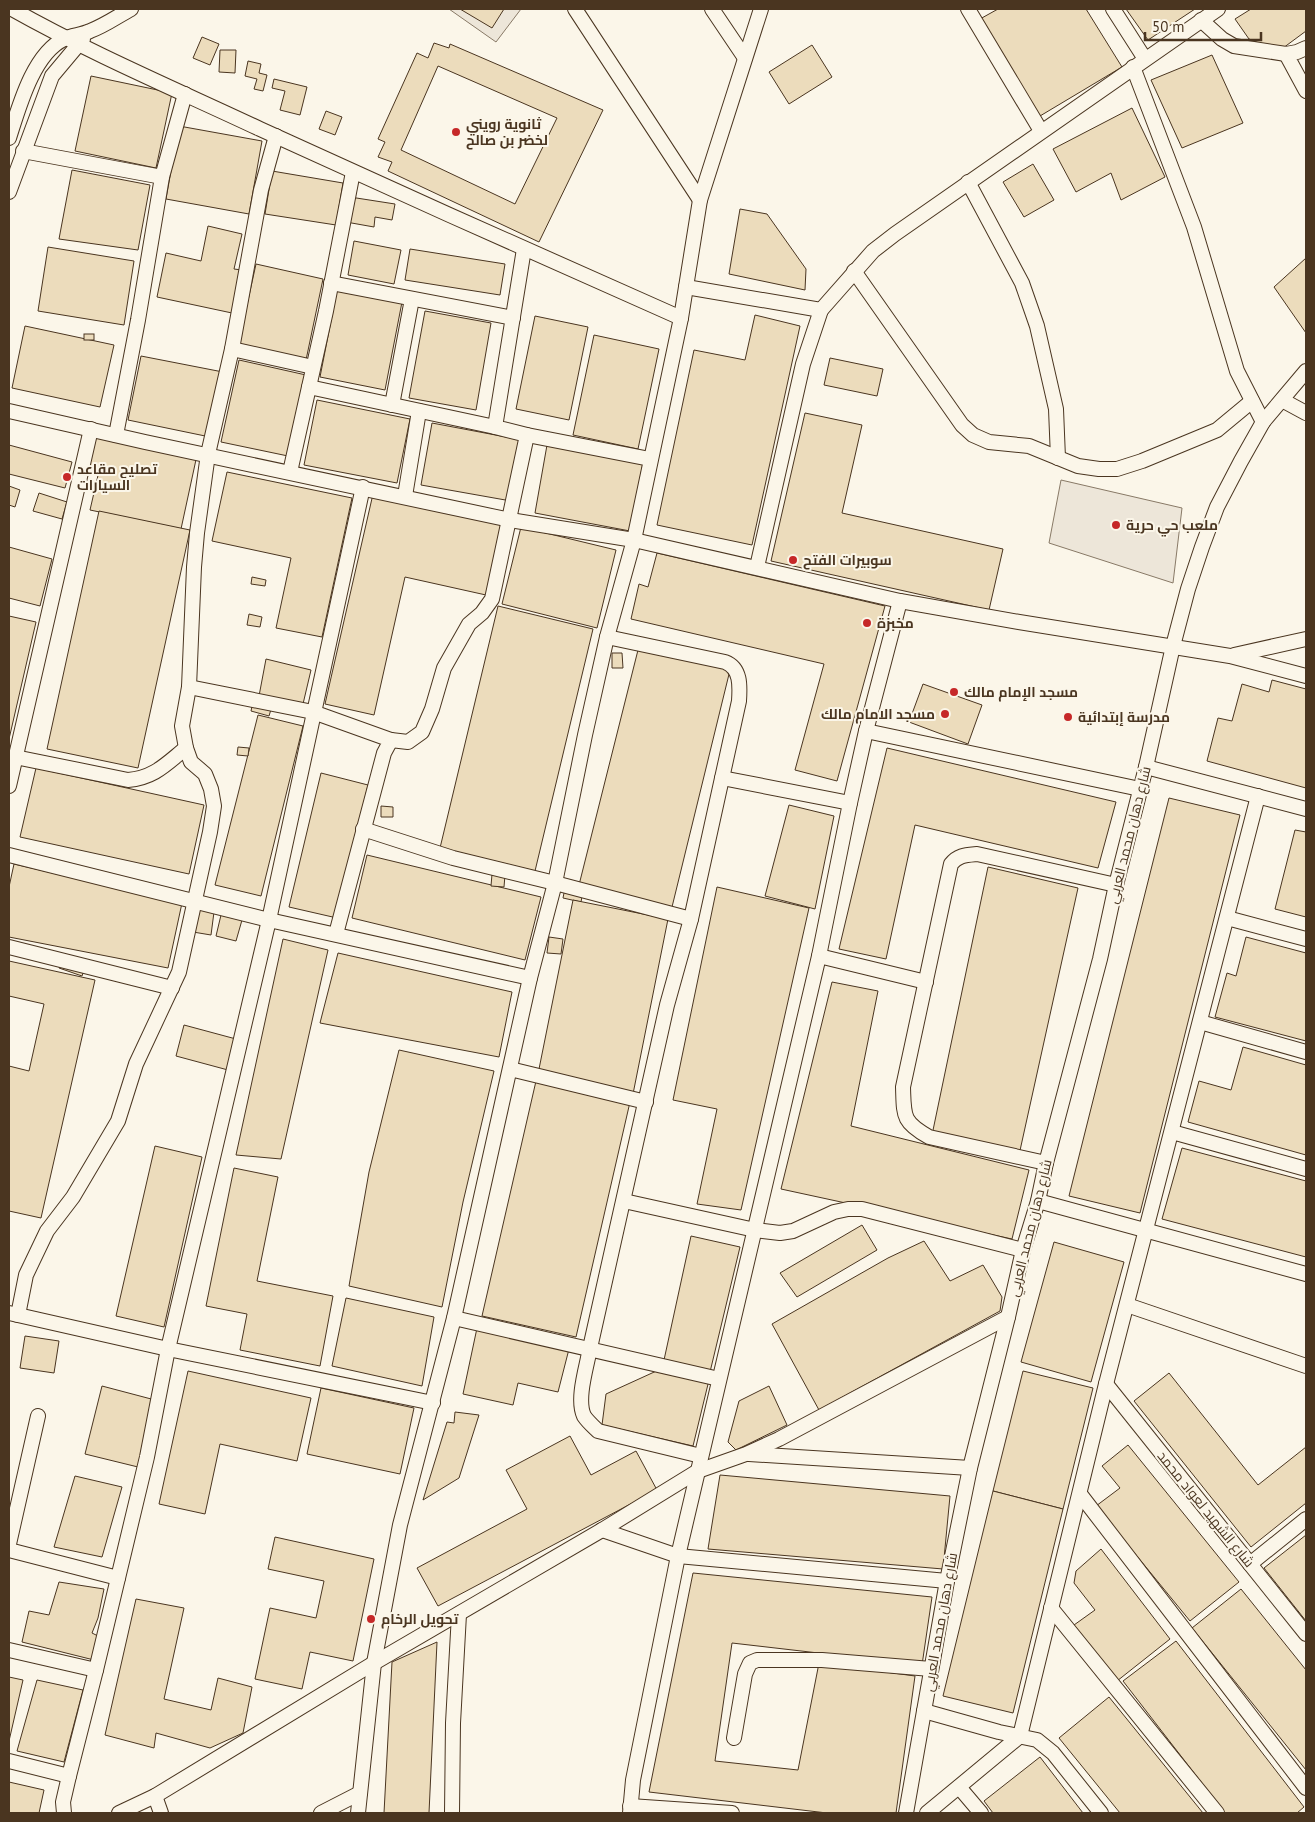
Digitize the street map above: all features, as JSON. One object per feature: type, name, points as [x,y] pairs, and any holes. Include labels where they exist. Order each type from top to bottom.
[{"type":"street","points":[[12,9],[78,45],[353,172],[681,318]]},
{"type":"street","points":[[9,138],[30,81],[41,59],[52,46],[65,38],[91,31],[131,9]]},
{"type":"street","points":[[575,9],[700,200]]},
{"type":"street","points":[[712,9],[745,58]]},
{"type":"street","points":[[358,1813],[374,1663],[400,1525],[454,1318],[530,978],[555,883],[585,735],[608,637],[634,540],[681,318],[700,200],[761,9]]},
{"type":"street","points":[[968,9],[1041,131]]},
{"type":"street","points":[[1113,9],[1145,59]]},
{"type":"street","points":[[757,567],[803,364],[821,310],[873,251],[895,234],[1132,67],[1218,9]]},
{"type":"street","points":[[1201,20],[1222,39],[1234,46],[1286,54],[1306,48]]},
{"type":"street","points":[[9,192],[52,76],[91,31]]},
{"type":"street","points":[[1286,54],[1306,91]]},
{"type":"street","points":[[1132,67],[1194,227],[1237,371],[1263,422]]},
{"type":"street","points":[[116,435],[162,177],[185,94]]},
{"type":"street","points":[[276,136],[261,190],[232,349],[208,454],[194,567],[189,686],[182,726],[191,762],[205,774],[212,789],[214,806],[179,972],[136,1064],[118,1121],[73,1196],[48,1231],[26,1275],[13,1314],[168,1349],[433,1403]]},
{"type":"street","points":[[24,151],[162,177]]},
{"type":"street","points":[[290,472],[353,172]]},
{"type":"street","points":[[968,182],[1022,284],[1037,326],[1056,409],[1058,458]]},
{"type":"street","points":[[495,426],[524,249]]},
{"type":"street","points":[[854,271],[962,425],[973,435],[989,442],[1029,446],[1078,466],[1100,470],[1117,469],[1160,454],[1217,430],[1252,401]]},
{"type":"street","points":[[331,284],[513,318]]},
{"type":"street","points":[[686,287],[821,310]]},
{"type":"street","points":[[392,405],[412,299]]},
{"type":"street","points":[[232,349],[313,367]]},
{"type":"street","name":"شارع دهان محمد العربي","points":[[906,1813],[947,1581],[970,1468],[1023,1250],[1038,1201],[1046,1163],[1100,959],[1173,646],[1196,564],[1217,507],[1240,461],[1263,422],[1306,371]]},
{"type":"street","points":[[309,388],[650,459]]},
{"type":"street","points":[[1282,400],[1306,413]]},
{"type":"street","points":[[9,411],[510,520],[634,540],[900,601],[1230,656],[1306,676]]},
{"type":"street","points":[[405,496],[419,411]]},
{"type":"street","points":[[9,786],[91,429]]},
{"type":"street","points":[[189,686],[313,712],[391,740],[408,742],[422,732],[432,709],[444,668],[468,624],[482,613],[492,599],[527,434]]},
{"type":"street","points":[[64,1813],[63,1802],[147,1457],[168,1349],[269,920],[313,712],[328,654],[364,487]]},
{"type":"street","points":[[732,1813],[630,1809],[633,1780],[678,1556],[819,956],[866,731],[900,601]]},
{"type":"street","points":[[608,637],[712,658],[730,664],[734,668],[740,685],[739,701],[691,919],[667,1005],[590,1348],[582,1393],[582,1408],[589,1423],[598,1431],[701,1456]]},
{"type":"street","points":[[1230,656],[1306,639]]},
{"type":"street","points":[[866,731],[1140,789]]},
{"type":"street","points":[[336,934],[384,752],[391,740]]},
{"type":"street","points":[[15,757],[128,780],[142,779],[155,774],[186,748]]},
{"type":"street","points":[[1146,767],[1306,809]]},
{"type":"street","points":[[722,778],[850,803]]},
{"type":"street","points":[[927,1813],[1020,1736],[1106,1384],[1258,796]]},
{"type":"street","points":[[363,829],[453,858],[691,919]]},
{"type":"street","points":[[1046,1163],[929,1137],[912,1128],[904,1114],[903,1086],[951,864],[955,858],[963,855],[977,854],[1116,885]]},
{"type":"street","points":[[9,855],[269,920],[530,978]]},
{"type":"street","points":[[1228,918],[1306,939]]},
{"type":"street","points":[[9,947],[172,988]]},
{"type":"street","points":[[819,956],[926,982]]},
{"type":"street","points":[[1200,1022],[1306,1052]]},
{"type":"street","points":[[510,1070],[646,1102]]},
{"type":"street","points":[[1172,1132],[1306,1168]]},
{"type":"street","points":[[624,1201],[755,1230],[780,1233],[793,1231],[834,1212],[862,1209],[1023,1250]]},
{"type":"street","points":[[1038,1201],[1146,1232],[1306,1274]]},
{"type":"street","points":[[1127,1305],[1306,1366]]},
{"type":"street","points":[[119,1813],[155,1796],[374,1663],[602,1530],[698,1471],[746,1454],[1008,1317]]},
{"type":"street","points":[[454,1318],[719,1379]]},
{"type":"street","name":"شارع الشهيد لعواد محمد","points":[[1106,1384],[1306,1634]]},
{"type":"street","points":[[9,1544],[38,1416]]},
{"type":"street","points":[[746,1454],[970,1468]]},
{"type":"street","points":[[1080,1494],[1306,1788]]},
{"type":"street","points":[[1250,1564],[1306,1519]]},
{"type":"street","points":[[602,1530],[678,1556],[947,1581]]},
{"type":"street","points":[[9,1550],[118,1578]]},
{"type":"street","points":[[1051,1608],[1217,1813]]},
{"type":"street","points":[[452,1813],[453,1723],[459,1614]]},
{"type":"street","points":[[9,1650],[96,1670]]},
{"type":"street","points":[[734,1738],[745,1674],[750,1662],[757,1660],[822,1660],[931,1670]]},
{"type":"street","points":[[924,1711],[999,1732],[1037,1740],[1053,1753],[1101,1813]]},
{"type":"street","points":[[9,1761],[69,1776]]},
{"type":"street","points":[[959,1787],[981,1813]]},
{"type":"street","points":[[321,1813],[360,1793]]},
{"type":"street","points":[[155,1796],[160,1813]]},
{"type":"shaded area","points":[[449,9],[521,9],[496,42]]},
{"type":"shaded area","name":"ملعب حي حرية","points":[[1061,480],[1182,508],[1173,583],[1049,543]]},
{"type":"building","points":[[460,9],[504,9],[492,28]]},
{"type":"building","points":[[998,9],[1086,9],[1122,67],[1040,116],[980,19]]},
{"type":"building","points":[[1126,9],[1195,9],[1148,40]]},
{"type":"building","points":[[1251,9],[1306,9],[1306,31],[1279,51],[1249,39],[1235,19]]},
{"type":"building","points":[[202,37],[219,44],[210,65],[193,58]]},
{"type":"building","points":[[434,43],[449,48],[450,44],[603,110],[539,242],[388,171],[392,162],[378,157],[385,142],[378,139],[417,53],[428,58]],"holes":[[[438,66],[557,118],[515,204],[401,150]]]},
{"type":"building","points":[[812,45],[832,77],[789,104],[769,72]]},
{"type":"building","points":[[220,50],[236,50],[235,73],[219,72]]},
{"type":"building","points":[[1212,55],[1243,123],[1182,148],[1151,80]]},
{"type":"building","points":[[248,61],[261,64],[259,73],[267,75],[263,91],[254,89],[257,79],[245,76]]},
{"type":"building","points":[[91,76],[172,93],[156,168],[75,151]]},
{"type":"building","points":[[274,79],[307,87],[300,115],[280,110],[285,91],[272,88]]},
{"type":"building","points":[[1132,108],[1165,177],[1121,200],[1111,173],[1076,192],[1053,149]]},
{"type":"building","points":[[326,111],[342,117],[335,135],[319,129]]},
{"type":"building","points":[[179,126],[262,141],[249,214],[166,199]]},
{"type":"building","points":[[1033,164],[1054,200],[1024,217],[1003,182]]},
{"type":"building","points":[[72,170],[150,185],[138,250],[59,239]]},
{"type":"building","points":[[272,171],[343,183],[336,225],[265,214]]},
{"type":"building","points":[[350,197],[395,204],[392,220],[375,217],[374,227],[346,222]]},
{"type":"building","points":[[740,209],[767,214],[806,269],[805,290],[729,274]]},
{"type":"building","points":[[208,226],[242,234],[234,269],[242,270],[232,313],[157,297],[166,253],[201,261]]},
{"type":"building","points":[[354,241],[401,250],[394,284],[348,275]]},
{"type":"building","points":[[48,247],[134,261],[124,325],[38,311]]},
{"type":"building","points":[[410,249],[505,264],[500,295],[405,280]]},
{"type":"building","points":[[1306,258],[1306,333],[1274,287]]},
{"type":"building","points":[[256,264],[323,279],[306,360],[238,346]]},
{"type":"building","points":[[337,290],[402,302],[385,390],[320,377]]},
{"type":"building","points":[[425,311],[491,323],[476,410],[409,398]]},
{"type":"building","points":[[755,315],[800,326],[752,545],[657,525],[694,350],[745,360]]},
{"type":"building","points":[[535,316],[588,327],[569,420],[516,409]]},
{"type":"building","points":[[25,326],[114,345],[100,407],[12,388]]},
{"type":"building","points":[[84,334],[94,334],[94,340],[84,340]]},
{"type":"building","points":[[594,335],[659,349],[638,449],[573,435]]},
{"type":"building","points":[[141,356],[223,372],[210,437],[128,420]]},
{"type":"building","points":[[830,358],[883,369],[877,396],[824,385]]},
{"type":"building","points":[[239,360],[306,375],[288,456],[221,442]]},
{"type":"building","points":[[317,400],[410,419],[397,483],[304,465]]},
{"type":"building","points":[[805,413],[862,425],[842,513],[1003,549],[989,610],[771,561]]},
{"type":"building","points":[[432,423],[522,440],[511,501],[421,485]]},
{"type":"building","points":[[96,434],[197,455],[181,529],[90,510],[99,471],[88,468]]},
{"type":"building","points":[[9,445],[72,462],[65,488],[9,474]]},
{"type":"building","points":[[547,445],[643,463],[630,531],[535,513]]},
{"type":"building","points":[[227,472],[352,498],[322,637],[276,628],[291,558],[212,541]]},
{"type":"building","points":[[9,486],[20,490],[15,507],[9,505]]},
{"type":"building","points":[[39,493],[67,502],[62,519],[33,511]]},
{"type":"building","points":[[373,494],[503,524],[486,595],[405,577],[374,715],[325,704]]},
{"type":"building","points":[[99,511],[190,530],[138,768],[47,749]]},
{"type":"building","points":[[521,527],[616,550],[597,628],[502,604]]},
{"type":"building","points":[[9,547],[52,559],[40,606],[9,598]]},
{"type":"building","points":[[657,553],[885,606],[837,781],[795,770],[824,664],[631,619],[639,584],[648,587]]},
{"type":"building","points":[[252,577],[266,580],[265,586],[251,584]]},
{"type":"building","points":[[498,606],[593,629],[535,871],[440,848]]},
{"type":"building","points":[[249,614],[262,617],[260,627],[247,625]]},
{"type":"building","points":[[9,616],[36,622],[9,739]]},
{"type":"building","points":[[639,646],[731,666],[672,907],[579,885]]},
{"type":"building","points":[[612,653],[622,653],[623,668],[612,668]]},
{"type":"building","points":[[266,659],[311,670],[303,704],[259,696]]},
{"type":"building","points":[[1272,680],[1306,689],[1306,788],[1207,761],[1218,718],[1232,721],[1242,684],[1269,692]]},
{"type":"building","name":"مسجد الامام مالك","points":[[923,684],[982,705],[968,744],[909,722]]},
{"type":"building","points":[[253,702],[272,706],[269,716],[251,711]]},
{"type":"building","points":[[258,715],[303,726],[261,896],[215,885]]},
{"type":"building","points":[[238,747],[249,748],[248,756],[237,755]]},
{"type":"building","points":[[887,748],[1116,802],[1098,868],[915,825],[886,959],[839,949]]},
{"type":"building","points":[[36,768],[204,805],[189,874],[20,837]]},
{"type":"building","points":[[321,773],[368,785],[337,918],[289,907]]},
{"type":"building","points":[[1169,798],[1240,815],[1140,1213],[1069,1196]]},
{"type":"building","points":[[789,805],[834,816],[815,909],[765,896]]},
{"type":"building","points":[[381,806],[393,807],[393,817],[381,817]]},
{"type":"building","points":[[1295,830],[1306,832],[1306,917],[1275,909]]},
{"type":"building","points":[[367,855],[541,897],[525,960],[352,918]]},
{"type":"building","points":[[14,864],[182,903],[168,968],[9,937],[9,887]]},
{"type":"building","points":[[988,867],[1078,888],[1019,1155],[932,1135]]},
{"type":"building","points":[[492,874],[505,875],[504,887],[491,886]]},
{"type":"building","points":[[717,887],[809,908],[741,1210],[697,1204],[717,1109],[673,1100]]},
{"type":"building","points":[[565,888],[583,891],[581,902],[563,898]]},
{"type":"building","points":[[573,900],[668,919],[633,1094],[538,1074]]},
{"type":"building","points":[[197,909],[214,912],[211,935],[193,932]]},
{"type":"building","points":[[221,915],[242,920],[236,941],[216,936]]},
{"type":"building","points":[[549,937],[563,939],[561,954],[547,953]]},
{"type":"building","points":[[1246,937],[1306,953],[1306,1041],[1215,1017],[1227,973],[1236,976]]},
{"type":"building","points":[[283,939],[328,950],[281,1159],[236,1155]]},
{"type":"building","points":[[338,953],[512,992],[499,1057],[320,1023]]},
{"type":"building","points":[[64,955],[87,962],[82,976],[59,968]]},
{"type":"building","points":[[9,961],[95,980],[41,1218],[9,1211],[9,1066],[29,1071],[44,1004],[9,996]]},
{"type":"building","points":[[832,982],[878,991],[851,1126],[1029,1170],[1012,1239],[781,1189]]},
{"type":"building","points":[[184,1025],[236,1039],[228,1070],[176,1056]]},
{"type":"building","points":[[1243,1047],[1306,1065],[1306,1155],[1188,1122],[1199,1081],[1231,1090]]},
{"type":"building","points":[[399,1050],[494,1071],[463,1202],[442,1307],[349,1286],[369,1172]]},
{"type":"building","points":[[536,1081],[630,1102],[576,1337],[482,1316]]},
{"type":"building","points":[[155,1146],[202,1157],[164,1327],[116,1316]]},
{"type":"building","points":[[1182,1148],[1306,1181],[1306,1257],[1162,1219]]},
{"type":"building","points":[[234,1168],[278,1177],[257,1281],[333,1296],[320,1366],[240,1350],[247,1314],[206,1306]]},
{"type":"building","points":[[862,1225],[877,1250],[797,1297],[780,1273]]},
{"type":"building","points":[[691,1236],[740,1247],[710,1372],[664,1360]]},
{"type":"building","points":[[924,1241],[950,1281],[983,1265],[1002,1297],[1000,1311],[819,1410],[772,1324],[888,1258]]},
{"type":"building","points":[[1054,1242],[1124,1262],[1091,1382],[1021,1362]]},
{"type":"building","points":[[346,1298],[434,1317],[422,1386],[332,1366]]},
{"type":"building","points":[[477,1328],[569,1349],[558,1392],[518,1383],[513,1405],[463,1394]]},
{"type":"building","points":[[25,1336],[59,1341],[54,1373],[20,1368]]},
{"type":"building","points":[[663,1368],[709,1380],[693,1446],[602,1425],[606,1394]]},
{"type":"building","points":[[188,1371],[311,1398],[297,1461],[220,1444],[205,1514],[159,1504]]},
{"type":"building","points":[[1023,1371],[1093,1388],[1063,1509],[993,1491]]},
{"type":"building","points":[[1169,1373],[1258,1485],[1306,1447],[1306,1503],[1251,1547],[1134,1401]]},
{"type":"building","points":[[102,1386],[155,1400],[138,1467],[85,1454]]},
{"type":"building","points":[[769,1386],[787,1425],[736,1450],[728,1442],[739,1401]]},
{"type":"building","points":[[321,1388],[414,1408],[400,1474],[307,1454]]},
{"type":"building","points":[[455,1412],[479,1415],[459,1478],[423,1500],[447,1422],[454,1423]]},
{"type":"building","points":[[570,1436],[591,1475],[636,1451],[657,1490],[438,1606],[417,1568],[527,1509],[506,1470]]},
{"type":"building","points":[[1128,1445],[1239,1582],[1190,1621],[1096,1506],[1120,1488],[1102,1466]]},
{"type":"building","points":[[720,1475],[950,1496],[943,1569],[708,1549]]},
{"type":"building","points":[[75,1476],[122,1487],[102,1557],[54,1547]]},
{"type":"building","points":[[993,1491],[1063,1509],[1013,1713],[943,1696]]},
{"type":"building","points":[[1306,1535],[1306,1621],[1264,1568]]},
{"type":"building","points":[[275,1537],[374,1559],[353,1661],[310,1652],[302,1689],[255,1679],[270,1608],[316,1618],[324,1581],[268,1569]]},
{"type":"building","points":[[1101,1549],[1170,1639],[1117,1681],[1074,1625],[1095,1610],[1074,1583],[1076,1571]]},
{"type":"building","points":[[693,1573],[932,1597],[922,1665],[732,1643],[715,1761],[798,1770],[819,1663],[915,1676],[896,1813],[827,1813],[649,1792]]},
{"type":"building","points":[[59,1582],[104,1589],[98,1618],[92,1633],[100,1637],[94,1660],[22,1642],[29,1611],[49,1615]]},
{"type":"building","points":[[1241,1589],[1306,1670],[1306,1770],[1192,1628]]},
{"type":"building","points":[[136,1599],[184,1608],[164,1699],[211,1710],[218,1678],[252,1687],[243,1733],[210,1748],[156,1733],[154,1748],[105,1735]]},
{"type":"building","points":[[1176,1641],[1304,1807],[1297,1813],[1225,1813],[1123,1681]]},
{"type":"building","points":[[437,1642],[429,1813],[384,1813],[392,1662]]},
{"type":"building","points":[[9,1677],[23,1680],[9,1741]]},
{"type":"building","points":[[37,1680],[83,1690],[64,1762],[17,1751]]},
{"type":"building","points":[[1109,1697],[1203,1813],[1120,1813],[1059,1738]]},
{"type":"building","points":[[1040,1757],[1083,1813],[993,1813],[984,1801]]},
{"type":"building","points":[[9,1782],[44,1790],[39,1813],[9,1813]]},
{"type":"place","name":"ثانوية رويني لخضر بن صالح","points":[[456,132]]},
{"type":"place","name":"تصليح مقاعد السيارات","points":[[67,477]]},
{"type":"place","name":"ملعب حي حرية","points":[[1116,525]]},
{"type":"place","name":"سوبيرات الفتح","points":[[793,560]]},
{"type":"place","name":"مخبزة","points":[[867,623]]},
{"type":"place","name":"مسجد الإمام مالك","points":[[954,692]]},
{"type":"place","name":"مسجد الامام مالك","points":[[945,714]]},
{"type":"place","name":"مدرسة إبتدائية","points":[[1068,717]]},
{"type":"place","name":"تحويل الرخام","points":[[371,1619]]}]
